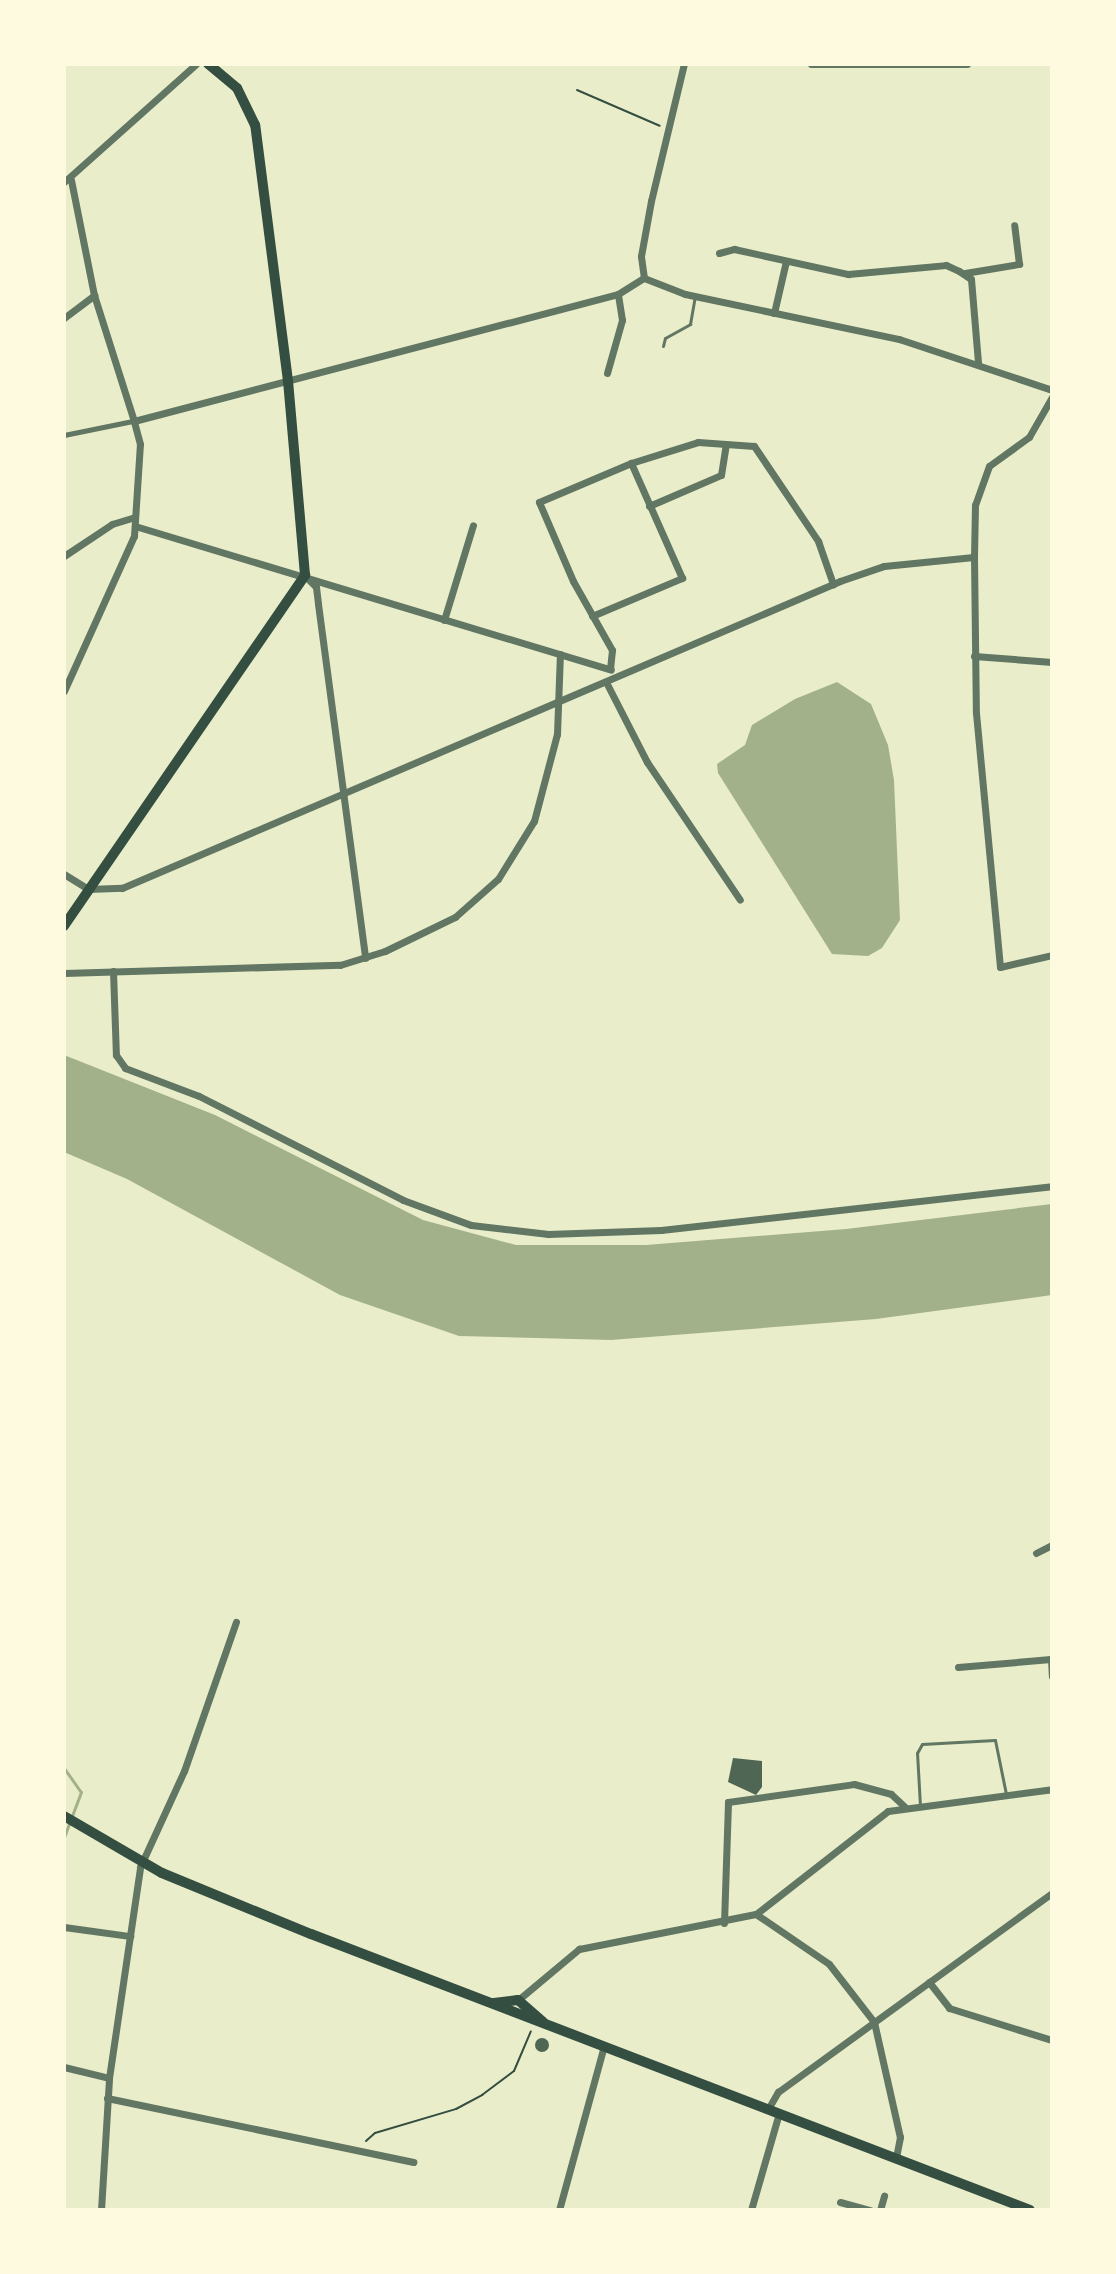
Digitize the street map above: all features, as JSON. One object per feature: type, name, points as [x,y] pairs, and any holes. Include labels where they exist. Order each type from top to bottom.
[{"type":"main road","points":[[64,926],[305,575],[288,381],[255,125],[237,88],[208,64]]},
{"type":"main road","points":[[71,1821],[141,1863],[494,2003],[523,2018],[604,2045],[1030,2210]]},
{"type":"main road","points":[[494,2003],[518,2000]]},
{"type":"main road","points":[[518,2000],[523,2018]]},
{"type":"main road","points":[[518,2000],[539,2022]]},
{"type":"street","points":[[64,691],[135,522],[140,444],[94,295],[68,181],[196,64]]},
{"type":"street","points":[[644,278],[641,256],[684,64]]},
{"type":"street","points":[[811,64],[967,64]]},
{"type":"street","points":[[965,273],[1019,264],[1014,225]]},
{"type":"street","points":[[719,253],[734,249],[848,274],[946,265],[965,273],[971,279],[978,363]]},
{"type":"street","points":[[774,313],[786,261]]},
{"type":"street","points":[[64,435],[134,421],[623,292],[644,278]]},
{"type":"street","points":[[644,278],[695,296],[899,339],[1052,390]]},
{"type":"street","points":[[607,373],[622,320],[623,292]]},
{"type":"street","points":[[64,318],[94,295]]},
{"type":"street","points":[[1052,397],[1029,437],[989,466],[975,505],[974,557],[974,656],[1000,967],[1052,955]]},
{"type":"street","points":[[610,669],[612,650],[592,616],[539,502],[631,463],[698,442],[754,446],[818,541],[833,584]]},
{"type":"street","points":[[650,507],[718,477],[726,444]]},
{"type":"street","points":[[592,616],[682,578],[631,463]]},
{"type":"street","points":[[64,556],[112,524],[135,522],[610,669],[617,675]]},
{"type":"street","points":[[444,620],[473,525]]},
{"type":"street","points":[[64,874],[88,889],[122,888],[833,584],[884,566],[974,557]]},
{"type":"street","points":[[305,575],[316,587],[365,958]]},
{"type":"street","points":[[65,972],[313,967],[365,958],[455,917],[512,860],[534,821],[552,768],[562,700],[560,654]]},
{"type":"street","points":[[974,656],[1052,662]]},
{"type":"street","points":[[606,682],[647,762],[740,900]]},
{"type":"street","points":[[113,971],[116,1055],[125,1068],[199,1096],[403,1200],[471,1225],[548,1234],[661,1230],[1052,1186]]},
{"type":"street","points":[[1036,1553],[1052,1545]]},
{"type":"street","points":[[101,2210],[109,2078],[141,1863],[184,1771],[236,1622]]},
{"type":"street","points":[[958,1667],[1051,1658],[1052,1676]]},
{"type":"street","points":[[724,1923],[728,1802],[854,1784],[891,1794],[904,1806]]},
{"type":"street","points":[[518,2000],[569,1953],[756,1914],[865,1826],[904,1806],[1052,1789]]},
{"type":"street","points":[[751,2210],[778,2092],[1052,1893]]},
{"type":"street","points":[[756,1914],[829,1964],[874,2022],[900,2137],[896,2158]]},
{"type":"street","points":[[64,1927],[130,1936]]},
{"type":"street","points":[[929,1982],[949,2008],[1052,2040]]},
{"type":"street","points":[[559,2210],[604,2045]]},
{"type":"street","points":[[64,2067],[109,2078]]},
{"type":"street","points":[[107,2098],[413,2162]]},
{"type":"street","points":[[880,2210],[884,2196]]},
{"type":"street","points":[[840,2202],[870,2210]]},
{"type":"lane","points":[[663,346],[665,338],[690,324],[695,296]]},
{"type":"lane","points":[[920,1806],[917,1753],[922,1744],[995,1740],[1006,1796]]},
{"type":"path","points":[[577,90],[668,130]]},
{"type":"path","points":[[356,2150],[375,2133],[476,2099],[514,2071],[539,2022]]},
{"type":"shaded area","points":[[837,682],[871,704],[888,745],[894,780],[900,920],[882,948],[868,956],[832,954],[718,773],[717,764],[745,745],[752,725],[795,699]]},
{"type":"shaded area","points":[[64,1055],[215,1115],[423,1220],[516,1245],[646,1245],[846,1229],[1052,1204],[1052,1295],[876,1319],[611,1340],[459,1336],[340,1295],[127,1179],[64,1152]]},
{"type":"building","points":[[733,1758],[762,1761],[762,1787],[756,1795],[728,1782]]},
{"type":"building","points":[[542,2038],[549,2045],[542,2052],[535,2045]]},
{"type":"waterway","points":[[64,1768],[81,1792],[64,1837]]}]
